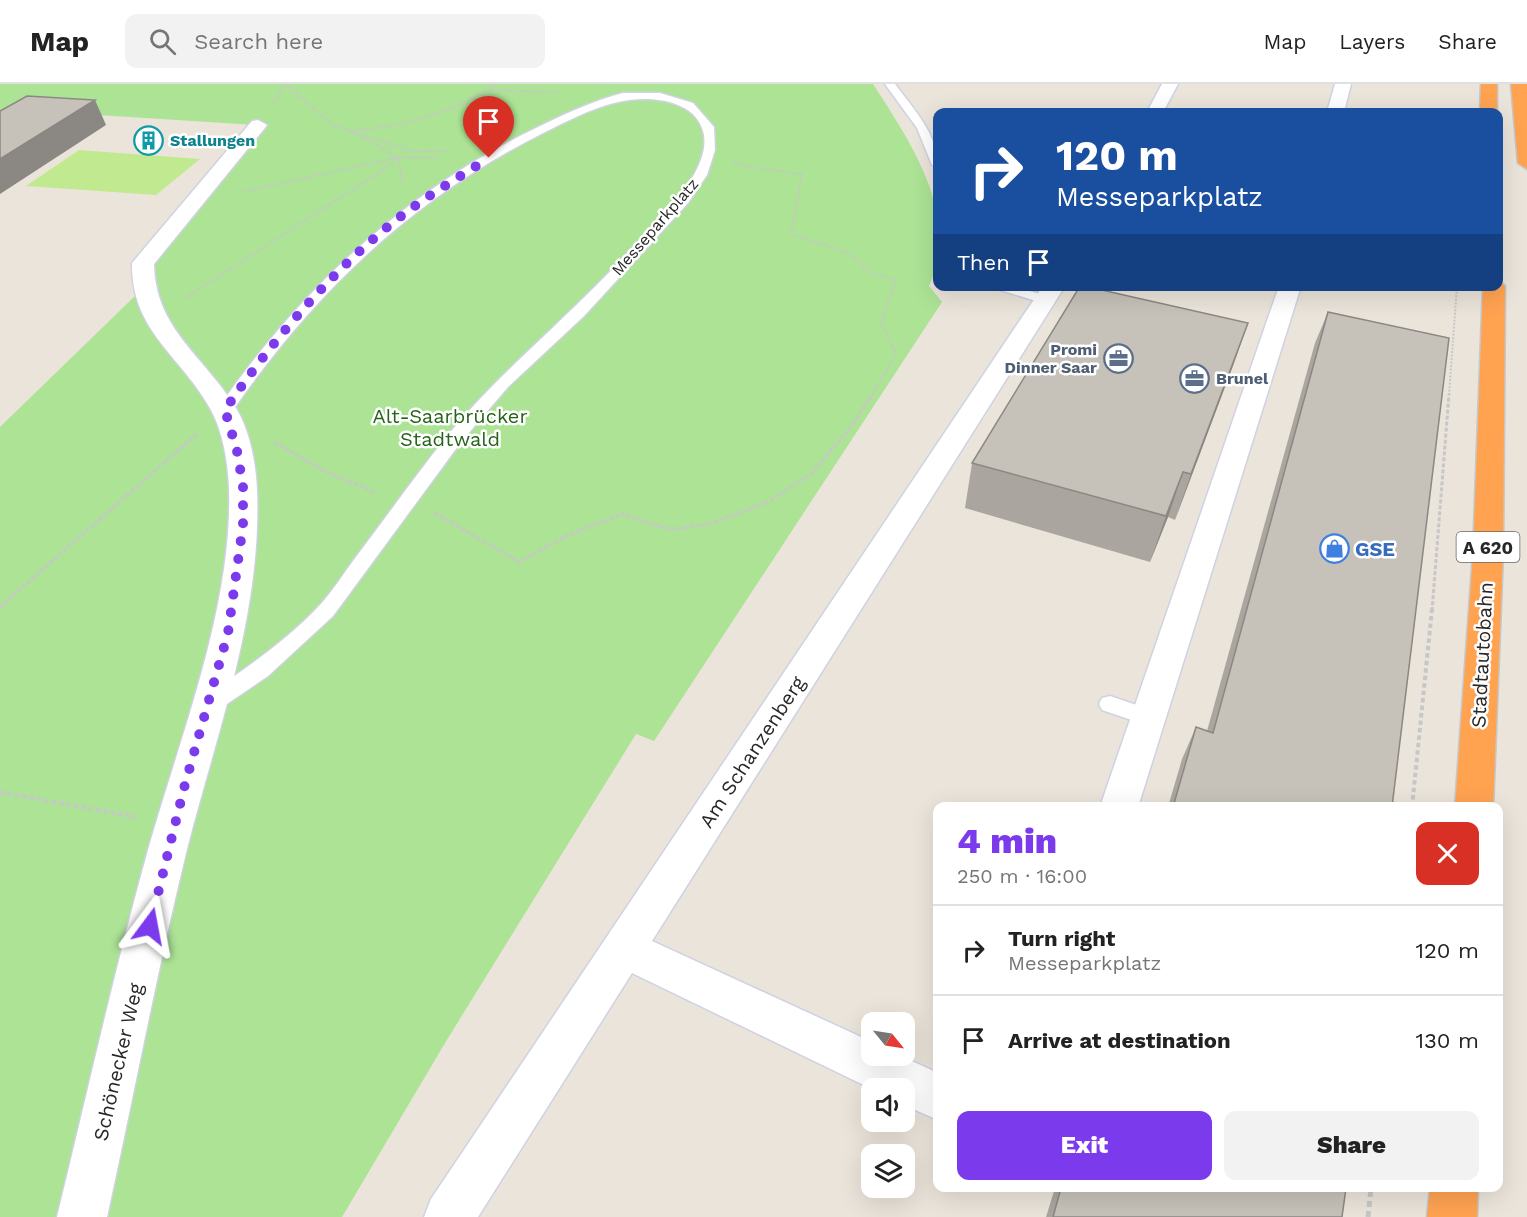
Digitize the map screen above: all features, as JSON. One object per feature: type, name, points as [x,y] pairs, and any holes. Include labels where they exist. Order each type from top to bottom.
[{"type":"highway","points":[[1489,84],[1489,108]]},
{"type":"highway","points":[[1519,84],[1527,163]]},
{"type":"highway","name":"Stadtautobahn","points":[[1474,802],[1488,542],[1494,291]]},
{"type":"highway","points":[[1452,1217],[1454,1192]]},
{"type":"street","points":[[1157,108],[1170,84]]},
{"type":"street","points":[[1337,108],[1343,84]]},
{"type":"street","name":"Schönecker Weg","points":[[82,1217],[175,824],[228,633],[243,525],[243,486],[237,451],[225,410],[153,316],[142,288],[143,263],[258,125]]},
{"type":"street","points":[[1121,802],[1288,291]]},
{"type":"street","name":"Am Schanzenberg","points":[[449,1217],[1050,293]]},
{"type":"street","points":[[624,948],[933,1095]]},
{"type":"lane","points":[[890,84],[922,128],[933,153]]},
{"type":"lane","name":"Messeparkplatz","points":[[206,706],[260,670],[326,610],[455,438],[502,384],[579,313],[684,200],[701,175],[709,150],[708,127],[689,105],[660,96],[623,96],[580,111],[525,137],[407,211],[376,238],[309,303],[247,378],[225,410]]},
{"type":"lane","points":[[1034,291],[1050,293]]},
{"type":"lane","points":[[1110,704],[1149,718]]},
{"type":"path","points":[[286,84],[332,125],[410,151],[456,151]]},
{"type":"path","points":[[351,131],[395,127],[449,111],[497,84]]},
{"type":"path","points":[[351,131],[398,157]]},
{"type":"path","points":[[0,607],[225,410],[328,473],[404,504],[437,514],[519,562],[566,536],[622,514],[651,525],[678,529],[714,523],[745,513],[811,474],[878,390],[896,354],[881,322],[895,280],[872,274],[847,252],[791,234],[802,174],[748,167],[709,150]]},
{"type":"path","points":[[153,316],[209,285],[314,213],[380,172],[398,157]]},
{"type":"path","points":[[192,202],[398,157],[441,158]]},
{"type":"path","points":[[1413,802],[1439,542],[1457,291]]},
{"type":"path","points":[[0,792],[175,824]]},
{"type":"path","points":[[1368,1217],[1371,1192]]},
{"type":"green space","name":"Alt-Saarbrücker Stadtwald","points":[[0,84],[873,84],[916,155],[933,198],[933,274],[929,286],[942,302],[654,741],[636,734],[445,1043],[342,1217],[0,1217],[0,427],[135,296],[137,263],[257,125],[66,113],[0,137]]},
{"type":"green space","points":[[79,150],[200,159],[156,195],[26,186]]},
{"type":"building","points":[[27,96],[95,100],[0,159],[0,111]]},
{"type":"building","points":[[1077,291],[1106,291],[1248,323],[1191,474],[1183,472],[1166,516],[972,463]]},
{"type":"building","name":"GSE","points":[[1328,312],[1449,338],[1393,802],[1174,802],[1196,727],[1213,733]]},
{"type":"building","points":[[1060,1192],[1345,1192],[1342,1217],[1053,1217]]},
{"type":"place","name":"Stallungen","points":[[149,140]]},
{"type":"place","name":"Promi Dinner Saar","points":[[1118,358]]},
{"type":"place","name":"Brunel","points":[[1195,378]]},
{"type":"place","name":"GSE","points":[[1334,549]]},
{"type":"route","points":[[150,926],[184,788],[228,633],[243,525],[243,486],[237,451],[225,410],[247,378],[309,303],[376,238],[407,211],[489,158]]}]
